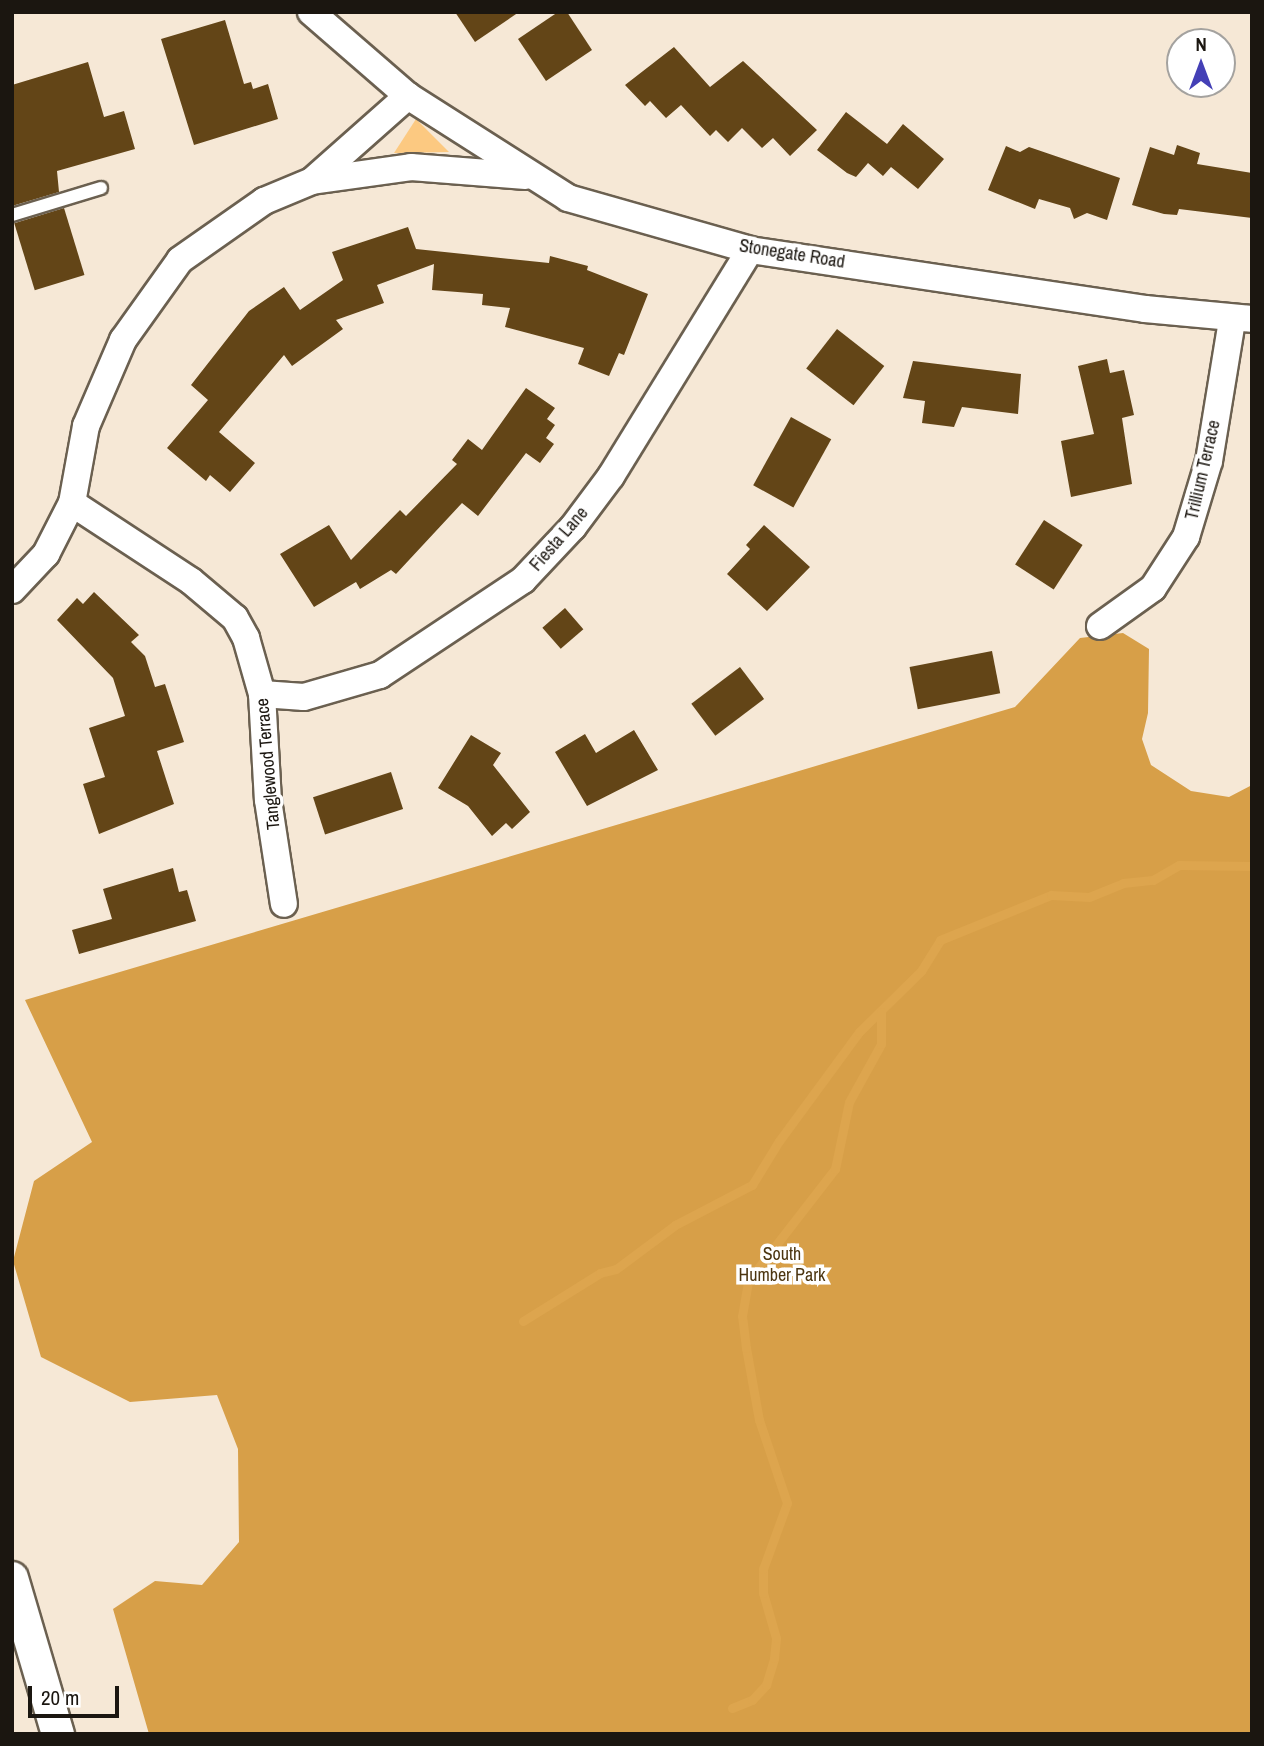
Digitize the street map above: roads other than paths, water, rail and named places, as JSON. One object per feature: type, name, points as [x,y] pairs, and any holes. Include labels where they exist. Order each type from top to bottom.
[{"type":"street","name":"Stonegate Road","points":[[311,12],[408,96],[528,176],[568,198],[750,250],[1242,320]]},
{"type":"street","points":[[312,181],[408,96]]},
{"type":"street","points":[[12,590],[47,554],[72,503],[78,460],[99,388],[153,293],[180,260],[216,232],[264,201],[312,181],[411,167],[528,176]]},
{"type":"street","name":"Fiesta Lane","points":[[262,694],[304,697],[380,674],[523,580],[573,527],[611,476],[750,250]]},
{"type":"street","name":"Trillium Terrace","points":[[1100,626],[1153,588],[1186,537],[1209,461],[1242,320]]},
{"type":"street","name":"Tanglewood Terrace","points":[[72,503],[143,546],[235,618],[246,638],[262,694],[268,800],[284,904]]},
{"type":"street","points":[[12,1578],[58,1734]]},
{"type":"lane","points":[[12,215],[101,188]]},
{"type":"waterway","points":[[523,1321],[600,1273],[616,1269],[675,1225],[752,1185],[779,1141],[859,1032],[921,971],[940,940],[1051,895],[1089,897],[1123,883],[1153,880],[1179,865],[1252,866]]},
{"type":"waterway","points":[[732,1708],[752,1700],[766,1685],[774,1658],[776,1638],[763,1593],[763,1569],[787,1503],[759,1420],[746,1348],[742,1316],[748,1281],[835,1169],[849,1102],[881,1044],[881,1012]]},
{"type":"park label","name":"South Humber Park","points":[[782,1265]]}]
